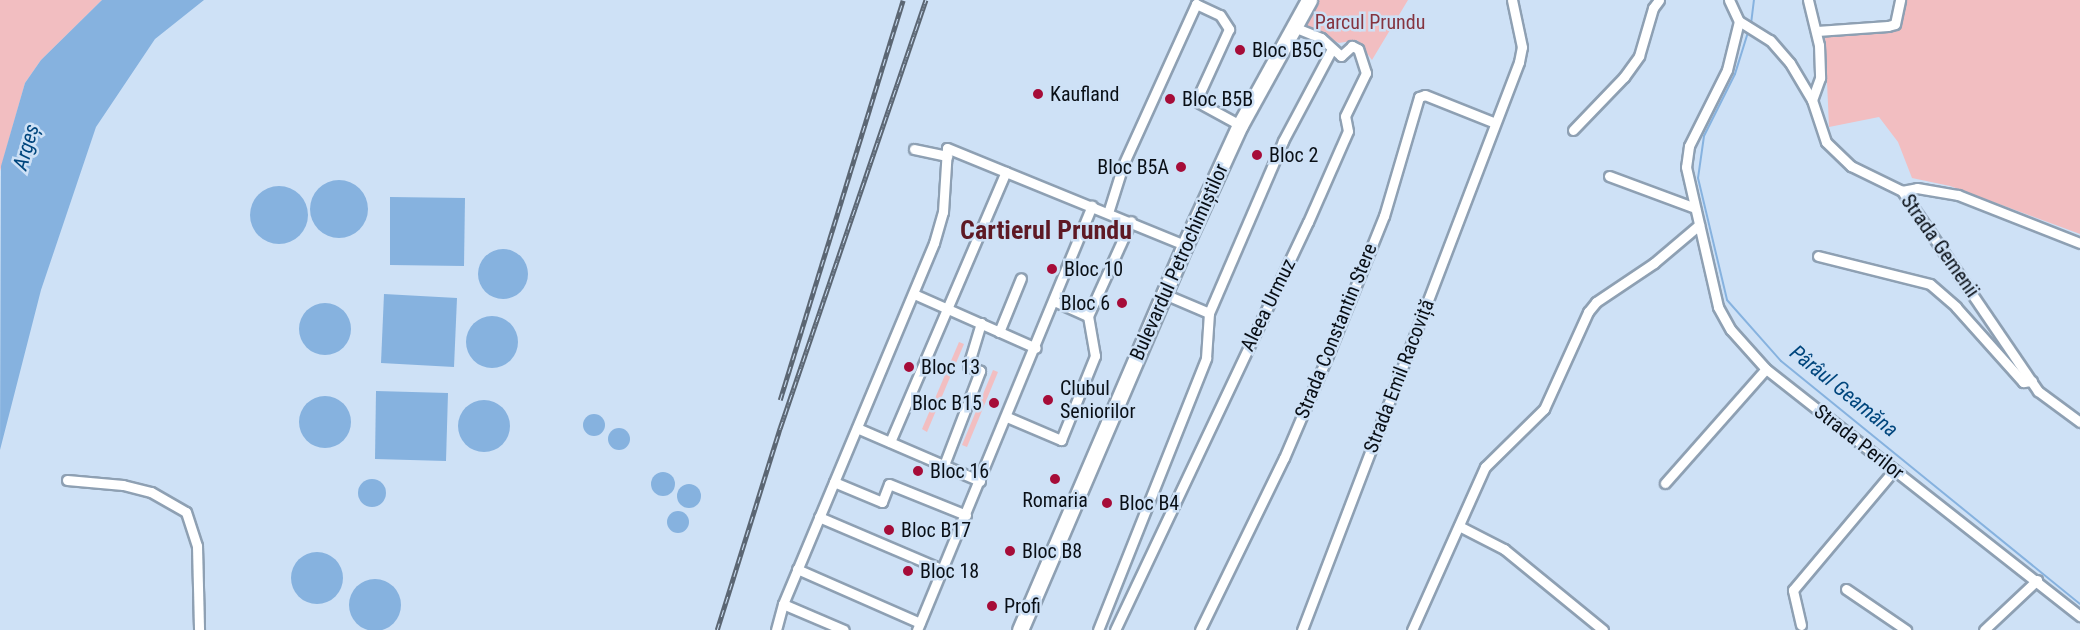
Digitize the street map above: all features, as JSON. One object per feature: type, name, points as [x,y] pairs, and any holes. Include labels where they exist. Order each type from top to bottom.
[{"type":"main road","name":"Bulevardul Petrochimiștilor","points":[[1020,630],[1185,245],[1240,125],[1309,0]]},
{"type":"street","name":"Strada Emil Racoviță","points":[[1302,630],[1522,46],[1512,0]]},
{"type":"street","points":[[1573,130],[1624,77],[1639,56],[1653,8],[1659,0]]},
{"type":"street","points":[[1729,0],[1742,23]]},
{"type":"street","points":[[1808,0],[1817,31],[1820,78],[1812,100]]},
{"type":"street","points":[[1817,31],[1895,24],[1899,0]]},
{"type":"street","points":[[1108,213],[1123,165],[1196,4],[1220,15],[1229,29],[1196,101],[1240,125]]},
{"type":"street","name":"Strada Gemenii","points":[[1742,23],[1779,48],[1812,100],[1826,141],[1841,158],[1902,191],[2045,398],[2080,422]]},
{"type":"street","name":"Strada Perilor","points":[[1742,23],[1727,70],[1689,146],[1686,167],[1718,307],[1731,330],[1766,369],[2080,616]]},
{"type":"street","points":[[1098,630],[1102,612],[1194,393],[1206,358],[1209,313],[1283,141],[1332,49],[1321,38],[1294,27]]},
{"type":"street","name":"Aleea Urmuz","points":[[1114,630],[1348,131],[1345,116],[1366,73],[1363,58],[1352,46],[1341,56],[1332,49]]},
{"type":"street","name":"Strada Constantin Stere","points":[[1200,630],[1284,458],[1328,355],[1384,216],[1419,97],[1425,95],[1493,122]]},
{"type":"street","points":[[776,630],[783,604],[797,569],[914,294],[943,212],[947,148],[1131,221],[1185,245]]},
{"type":"street","points":[[914,149],[947,156]]},
{"type":"street","points":[[890,442],[1006,172]]},
{"type":"street","points":[[1609,176],[1695,208]]},
{"type":"street","points":[[1902,191],[1917,188],[1958,195],[2080,243]]},
{"type":"street","points":[[797,569],[918,627],[1056,302],[1092,206]]},
{"type":"street","points":[[1007,417],[1061,440],[1095,356],[1088,316],[1131,221]]},
{"type":"street","points":[[1412,630],[1485,467],[1537,416],[1555,391],[1584,321],[1596,302],[1654,263],[1699,225]]},
{"type":"street","points":[[1818,256],[1930,284],[1956,307],[2023,382],[2032,381]]},
{"type":"street","points":[[999,332],[1022,278]]},
{"type":"street","points":[[914,294],[1036,348]]},
{"type":"street","points":[[1164,294],[1209,313]]},
{"type":"street","points":[[1056,302],[1088,316]]},
{"type":"street","points":[[944,465],[981,371],[968,366],[981,323]]},
{"type":"street","points":[[1665,483],[1766,369]]},
{"type":"street","points":[[857,428],[980,481]]},
{"type":"street","points":[[1801,626],[1792,590],[1894,470]]},
{"type":"street","points":[[67,480],[123,485],[151,492],[172,500],[186,512],[196,546],[199,630]]},
{"type":"street","points":[[834,482],[882,502],[890,484],[966,515]]},
{"type":"street","points":[[819,517],[943,570]]},
{"type":"street","points":[[1459,526],[1504,549],[1603,630]]},
{"type":"street","points":[[1984,630],[2037,580]]},
{"type":"street","points":[[1846,589],[1906,630]]},
{"type":"street","points":[[783,604],[844,630]]},
{"type":"green space","points":[[0,0],[102,0],[41,60],[25,83],[0,171]]},
{"type":"green space","name":"Parcul Prundu","points":[[1316,0],[1408,0],[1372,60],[1357,40],[1339,43],[1301,25]]},
{"type":"green space","points":[[1904,0],[2080,0],[2080,234],[1950,186],[1912,178],[1898,142],[1879,117],[1829,127],[1825,36],[1899,26]]},
{"type":"green space","points":[[959,342],[964,344],[927,432],[922,429]]},
{"type":"green space","points":[[993,370],[998,372],[967,447],[962,445]]},
{"type":"water","name":"Argeș","points":[[102,0],[204,0],[155,39],[96,127],[41,290],[0,450],[1,166],[25,83],[41,60]]},
{"type":"water","points":[[339,180],[350,182],[363,193],[368,209],[366,220],[355,233],[339,238],[328,236],[315,225],[310,209],[312,198],[323,185]]},
{"type":"water","points":[[273,186],[285,186],[300,194],[308,209],[308,221],[300,236],[285,244],[273,244],[258,236],[250,221],[250,209],[258,194]]},
{"type":"water","points":[[390,197],[465,198],[464,266],[390,265]]},
{"type":"water","points":[[498,249],[508,249],[521,256],[528,269],[528,279],[521,292],[508,299],[498,299],[489,295],[482,288],[478,279],[478,269],[482,260],[489,253]]},
{"type":"water","points":[[384,294],[457,298],[454,367],[381,363]]},
{"type":"water","points":[[320,303],[330,303],[344,310],[351,329],[344,348],[330,355],[320,355],[310,351],[303,344],[299,334],[299,324],[303,314],[310,307]]},
{"type":"water","points":[[492,316],[502,318],[510,324],[516,332],[518,342],[516,352],[510,360],[502,366],[492,368],[482,366],[474,360],[468,352],[466,342],[468,332],[474,324],[482,318]]},
{"type":"water","points":[[376,391],[448,393],[446,461],[375,459]]},
{"type":"water","points":[[325,396],[335,398],[343,404],[349,412],[351,422],[349,432],[343,440],[335,446],[325,448],[315,446],[307,440],[301,432],[299,422],[301,412],[307,404],[315,398]]},
{"type":"water","points":[[479,400],[489,400],[498,404],[506,412],[510,426],[506,440],[498,448],[489,452],[479,452],[470,448],[462,440],[458,431],[458,421],[462,412],[470,404]]},
{"type":"water","points":[[594,414],[602,417],[605,425],[602,433],[594,436],[586,433],[583,425],[586,417]]},
{"type":"water","points":[[619,428],[627,431],[630,439],[627,447],[619,450],[611,447],[608,439],[611,431]]},
{"type":"water","points":[[663,472],[671,476],[675,484],[671,492],[663,496],[655,492],[651,484],[655,476]]},
{"type":"water","points":[[372,479],[382,483],[386,493],[382,503],[372,507],[362,503],[358,493],[362,483]]},
{"type":"water","points":[[689,484],[697,488],[701,496],[697,504],[689,508],[681,504],[677,496],[681,488]]},
{"type":"water","points":[[674,511],[682,511],[689,518],[689,526],[682,533],[674,533],[667,526],[667,518]]},
{"type":"water","points":[[312,552],[322,552],[336,559],[343,578],[336,597],[322,604],[312,604],[302,600],[295,593],[291,583],[291,573],[295,563],[302,556]]},
{"type":"water","points":[[370,579],[380,579],[394,586],[401,605],[394,624],[380,631],[370,631],[360,627],[353,620],[349,610],[349,600],[353,590],[360,583]]},
{"type":"waterway","points":[[1751,24],[1754,0]]},
{"type":"waterway","name":"Pârâul Geamăna","points":[[1749,29],[1735,74],[1704,136],[1698,178],[1727,300],[1781,361],[2080,604]]},
{"type":"railway","points":[[780,400],[903,0]]},
{"type":"railway","points":[[717,630],[780,428],[926,0]]},
{"type":"place","name":"Bloc B5C","points":[[1240,50]]},
{"type":"place","name":"Kaufland","points":[[1038,94]]},
{"type":"place","name":"Bloc B5B","points":[[1170,99]]},
{"type":"place","name":"Bloc 2","points":[[1257,155]]},
{"type":"place","name":"Bloc B5A","points":[[1181,167]]},
{"type":"place","name":"Bloc 10","points":[[1052,269]]},
{"type":"place","name":"Bloc 6","points":[[1122,303]]},
{"type":"place","name":"Bloc 13","points":[[909,367]]},
{"type":"place","name":"Clubul Seniorilor","points":[[1048,400]]},
{"type":"place","name":"Bloc B15","points":[[994,403]]},
{"type":"place","name":"Bloc 16","points":[[918,471]]},
{"type":"place","name":"Romaria","points":[[1055,479]]},
{"type":"place","name":"Bloc B4","points":[[1107,503]]},
{"type":"place","name":"Bloc B17","points":[[889,530]]},
{"type":"place","name":"Bloc B8","points":[[1010,551]]},
{"type":"place","name":"Bloc 18","points":[[908,571]]},
{"type":"place","name":"Profi","points":[[992,606]]},
{"type":"district","name":"Cartierul Prundu","points":[[1046,231]]}]
